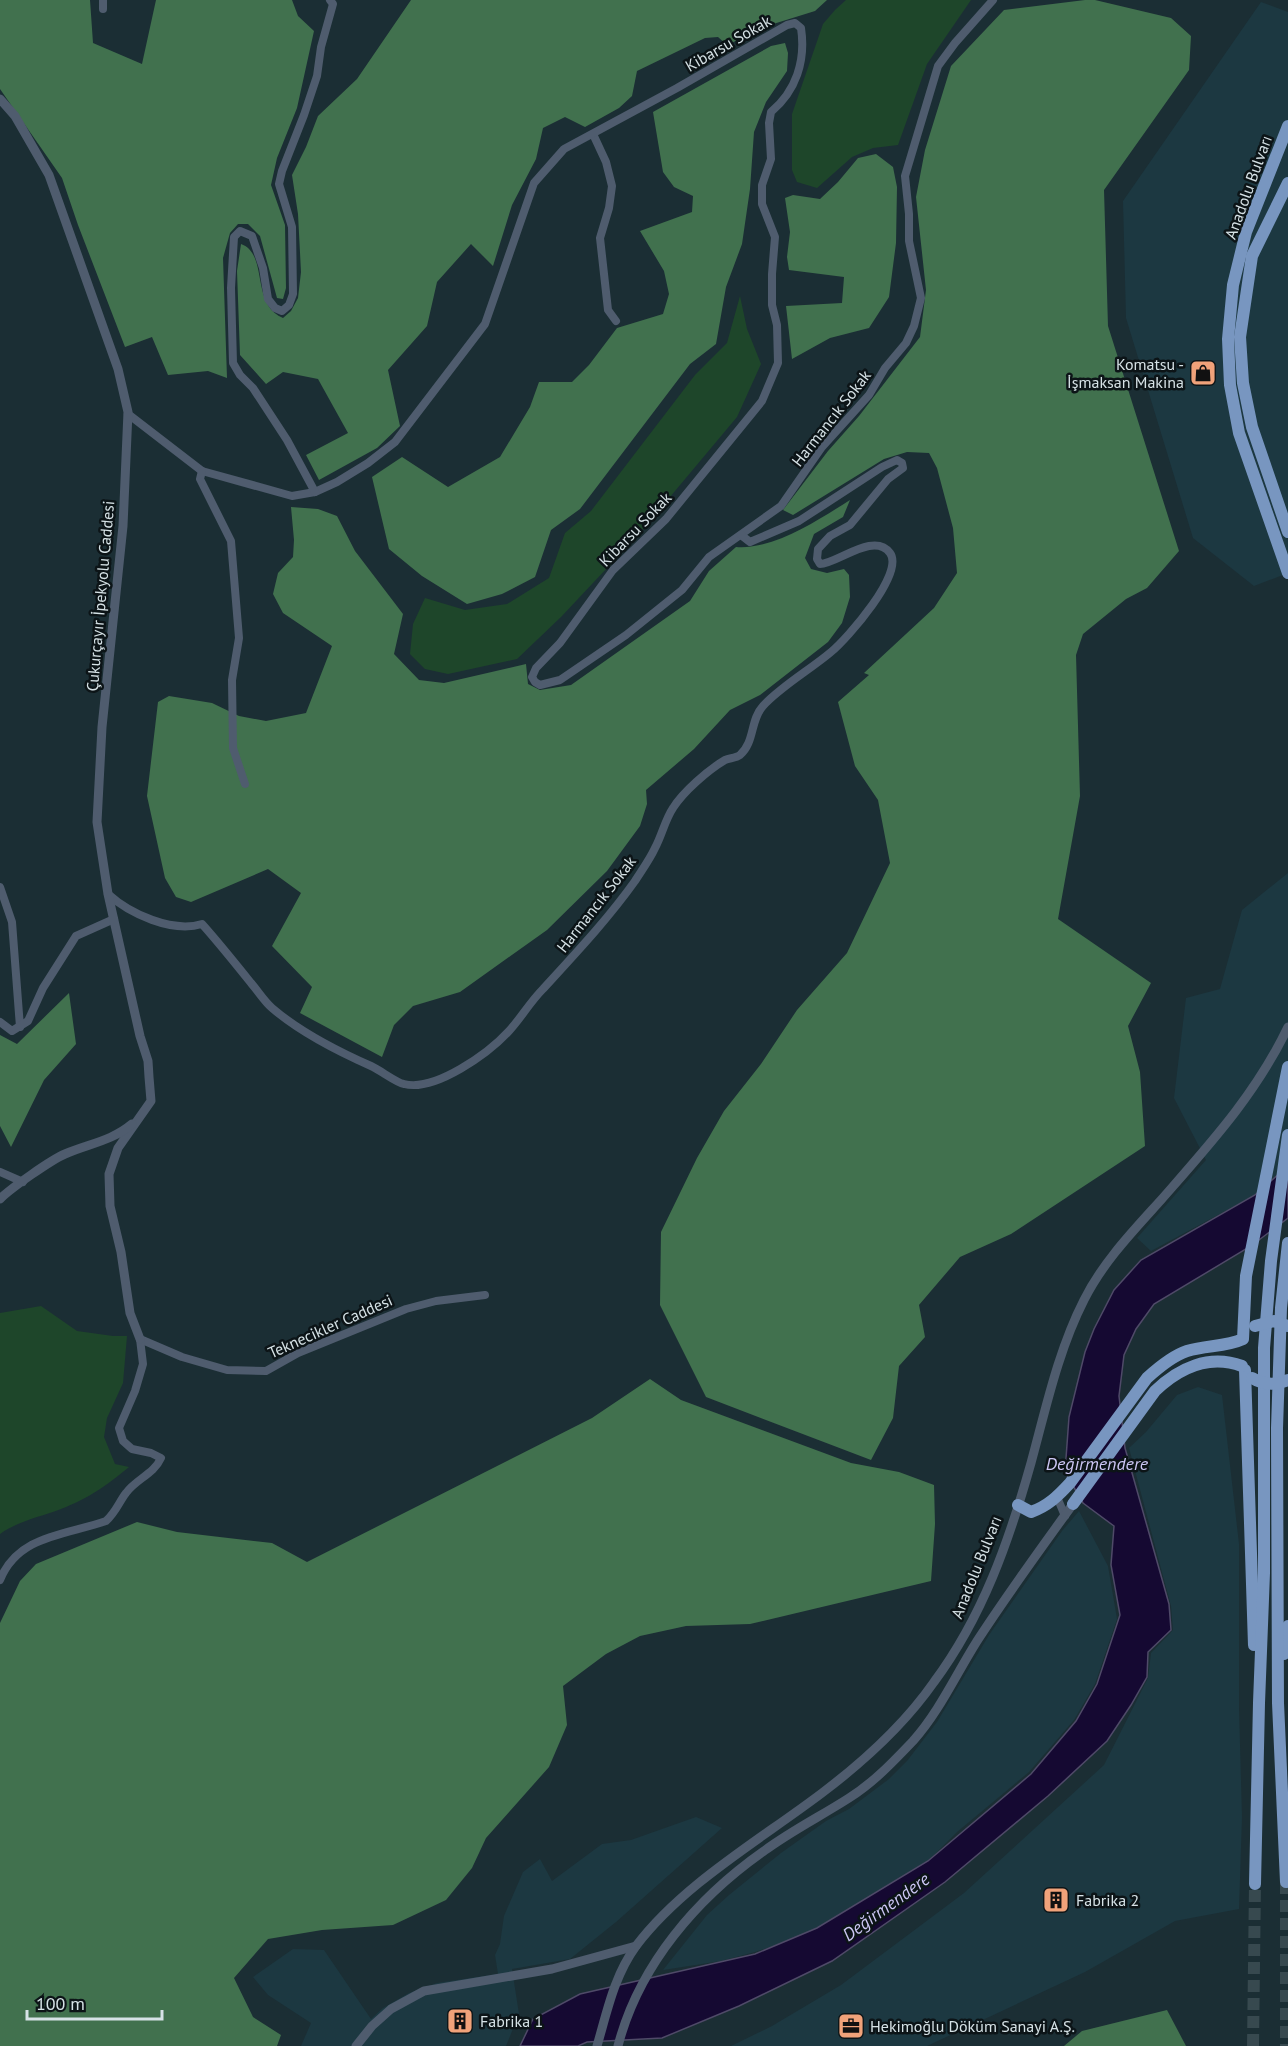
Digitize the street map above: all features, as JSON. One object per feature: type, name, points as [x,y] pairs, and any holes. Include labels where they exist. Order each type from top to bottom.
[{"type":"highway","name":"Anadolu Bulvarı","points":[[1288,126],[1246,232],[1233,285],[1228,339],[1230,386],[1239,433],[1288,573]]},
{"type":"highway","name":"Anadolu Bulvarı","points":[[1288,183],[1252,256],[1240,337],[1243,383],[1252,427],[1288,532]]},
{"type":"highway","points":[[1258,1703],[1253,1634],[1246,1371],[1240,1351],[1243,1339],[1246,1276],[1288,1066]]},
{"type":"highway","points":[[1255,1884],[1258,1703],[1264,1573],[1264,1348],[1271,1261],[1288,1136]]},
{"type":"highway","points":[[1286,1882],[1278,1703],[1278,1417],[1281,1308],[1287,1249]]},
{"type":"highway","points":[[1018,1505],[1031,1512],[1042,1508],[1057,1497],[1070,1483],[1147,1378],[1185,1351],[1231,1345],[1243,1339],[1255,1326],[1264,1323],[1274,1322],[1288,1326]]},
{"type":"highway","points":[[1073,1504],[1155,1391],[1170,1377],[1200,1363],[1217,1361],[1246,1371],[1260,1383],[1270,1385],[1288,1380]]},
{"type":"highway","points":[[1278,1703],[1288,1626]]},
{"type":"street","points":[[315,492],[287,440],[253,388],[240,375],[234,363],[231,288],[234,237],[240,231],[252,236],[263,268],[268,299],[275,308],[282,311],[289,305],[293,294],[292,227],[279,184],[317,76],[321,47],[333,4],[330,0]]},
{"type":"street","name":"Harmancık Sokak","points":[[108,894],[143,916],[173,927],[202,924],[271,1007],[309,1034],[404,1084],[430,1083],[456,1071],[472,1062],[508,1032],[529,1003],[584,944],[634,882],[656,847],[673,807],[691,787],[727,759],[738,757],[747,747],[756,717],[764,705],[833,651],[868,610],[892,572],[890,552],[883,548],[860,547],[827,564],[820,564],[817,559],[818,549],[830,536],[850,525],[888,479],[903,468],[902,463],[897,460],[882,467],[799,521],[750,542],[741,535],[781,506],[822,447],[869,395],[885,368],[906,343],[914,326],[921,298],[909,241],[909,214],[904,176],[938,66],[993,0]]},
{"type":"street","name":"Kibarsu Sokak","points":[[128,414],[202,471],[292,496],[315,492],[368,463],[395,442],[485,324],[534,183],[564,149],[787,25],[795,23],[801,28],[802,58],[795,84],[771,112],[769,123],[771,159],[762,185],[762,204],[775,237],[772,305],[777,325],[778,363],[762,402],[666,519],[613,570],[560,643],[536,668],[532,677],[535,682],[540,685],[560,680],[626,635],[682,590],[709,558],[741,535]]},
{"type":"street","name":"Çukurçayır İpekyolu Caddesi","points":[[0,99],[15,116],[49,175],[118,369],[128,414],[123,526],[102,727],[97,822],[108,894],[140,1036],[148,1061],[151,1101],[142,1116]]},
{"type":"street","points":[[593,134],[606,162],[612,186],[609,208],[600,238],[608,310],[616,321]]},
{"type":"street","points":[[202,471],[200,479],[231,541],[239,638],[232,680],[233,748],[245,784]]},
{"type":"street","points":[[0,887],[12,922],[20,1027]]},
{"type":"street","points":[[0,1022],[12,1031],[28,1021],[43,988],[76,936],[114,919]]},
{"type":"street","name":"Anadolu Bulvarı","points":[[597,2046],[618,1976],[636,1946],[671,1908],[731,1859],[824,1792],[878,1746],[933,1685],[972,1624],[1010,1535],[1050,1388],[1084,1300],[1111,1256],[1229,1122],[1274,1058],[1288,1026]]},
{"type":"street","points":[[0,1199],[63,1155],[99,1143],[124,1130],[142,1116]]},
{"type":"street","points":[[0,1580],[15,1555],[42,1539],[106,1521],[114,1514],[125,1493],[157,1466],[160,1458],[152,1453],[132,1449],[123,1441],[120,1428],[143,1364],[140,1339],[130,1313],[121,1252],[110,1206],[109,1174],[118,1148],[142,1116]]},
{"type":"street","points":[[0,1172],[23,1182]]},
{"type":"street","name":"Teknecikler Caddesi","points":[[140,1339],[182,1357],[227,1370],[266,1371],[298,1353],[406,1309],[436,1301],[485,1295]]},
{"type":"street","points":[[1057,1497],[1065,1516]]},
{"type":"street","name":"Anadolu Bulvarı","points":[[618,2046],[634,1999],[647,1974],[661,1952],[704,1900],[763,1851],[851,1798],[883,1772],[915,1738],[939,1705],[980,1638],[1073,1504]]},
{"type":"street","points":[[356,2046],[372,2026],[391,2009],[424,1991],[552,1969],[636,1946]]},
{"type":"shaded area","points":[[1261,2],[1288,12],[1288,573],[1254,586],[1193,538],[1126,318],[1123,201]]},
{"type":"shaded area","points":[[1288,873],[1288,1166],[1255,1195],[1151,1251],[1137,1238],[1206,1160],[1174,1098],[1186,998],[1220,989],[1242,910]]},
{"type":"shaded area","points":[[1198,1387],[1222,1395],[1239,1544],[1239,1708],[1242,1817],[1239,1909],[1175,1921],[1085,1972],[927,2046],[731,2046],[772,2026],[841,1985],[964,1893],[1104,1765],[1148,1678],[1151,1653],[1173,1630],[1171,1606],[1129,1448],[1146,1432],[1177,1395]]},
{"type":"shaded area","points":[[1079,1511],[1108,1566],[1117,1619],[1095,1684],[1074,1720],[1029,1772],[957,1832],[920,1869],[810,1934],[721,1961],[663,1970],[707,1915],[729,1895],[781,1853],[826,1821],[849,1809],[889,1779],[907,1761],[937,1722],[989,1635],[1062,1531]]},
{"type":"shaded area","points":[[696,1817],[722,1828],[616,1922],[570,1959],[512,1969],[519,2014],[506,2046],[301,2046],[311,2023],[268,1995],[253,1977],[293,1949],[324,1950],[371,2019],[383,2008],[409,1993],[437,1983],[498,1974],[495,1955],[500,1944],[504,1916],[523,1872],[540,1859],[552,1881],[602,1844],[631,1840]]},
{"type":"green space","points":[[0,0],[90,0],[93,43],[142,64],[156,0],[292,0],[298,16],[314,31],[297,108],[277,158],[271,185],[285,225],[286,288],[283,299],[277,298],[260,236],[248,224],[238,224],[230,233],[223,258],[227,378],[208,371],[168,375],[152,337],[125,347],[62,178],[0,89]]},
{"type":"green space","points":[[411,0],[827,0],[815,11],[770,25],[727,45],[718,37],[705,38],[637,71],[632,96],[619,108],[585,127],[565,117],[543,128],[536,159],[512,205],[493,266],[471,244],[437,282],[427,326],[388,370],[400,426],[377,448],[319,480],[306,455],[348,433],[318,379],[283,372],[266,384],[240,355],[237,271],[241,244],[249,249],[255,258],[266,302],[283,318],[291,311],[298,298],[301,272],[298,214],[292,175],[318,116],[357,79]]},
{"type":"green space","points":[[846,0],[971,0],[927,64],[898,145],[873,148],[852,157],[817,188],[797,182],[792,170],[792,114],[823,24]]},
{"type":"green space","points":[[1095,0],[1171,18],[1191,36],[1189,70],[1104,190],[1108,326],[1179,551],[1147,588],[1126,599],[1083,634],[1076,655],[1080,796],[1058,919],[1151,983],[1128,1026],[1140,1072],[1145,1146],[1011,1234],[960,1257],[919,1305],[925,1337],[899,1366],[893,1418],[871,1460],[706,1397],[660,1305],[661,1232],[697,1158],[724,1111],[761,1064],[797,1010],[847,953],[890,863],[878,800],[855,766],[838,702],[869,675],[864,673],[934,608],[957,573],[953,528],[937,468],[929,453],[907,452],[884,459],[793,515],[783,510],[920,337],[926,290],[916,197],[925,150],[951,66],[1004,10]]},
{"type":"green space","points":[[785,43],[788,53],[787,71],[766,102],[754,132],[750,189],[742,244],[726,287],[716,344],[690,364],[580,509],[551,530],[535,577],[502,594],[467,604],[422,576],[389,549],[372,477],[402,457],[448,487],[500,457],[530,407],[539,382],[572,382],[589,365],[617,328],[663,314],[669,294],[664,271],[640,231],[692,212],[693,196],[674,187],[663,172],[653,112],[771,46]]},
{"type":"green space","points":[[876,154],[893,167],[897,187],[896,243],[889,297],[869,328],[830,338],[792,359],[786,306],[842,303],[844,277],[789,270],[787,257],[790,232],[785,198],[793,195],[820,199],[858,158]]},
{"type":"green space","points":[[740,296],[747,329],[761,364],[737,417],[639,534],[561,617],[517,659],[448,674],[425,669],[410,654],[413,624],[425,598],[465,610],[507,604],[549,578],[565,533],[591,511],[695,375],[727,343]]},
{"type":"green space","points":[[850,500],[843,517],[814,534],[805,558],[811,569],[827,573],[844,569],[849,575],[850,597],[842,623],[828,642],[760,695],[730,710],[694,749],[646,790],[647,804],[640,826],[607,871],[547,930],[460,992],[413,1006],[394,1025],[382,1057],[300,1013],[312,987],[272,946],[301,893],[268,869],[191,902],[176,897],[165,878],[147,796],[158,702],[169,696],[212,703],[239,716],[266,721],[306,713],[332,646],[283,613],[273,594],[278,573],[293,557],[291,507],[318,509],[337,516],[355,551],[403,614],[394,654],[419,680],[444,683],[526,664],[528,684],[540,690],[571,685],[690,601],[709,571],[736,547],[750,547],[780,539]]},
{"type":"green space","points":[[69,993],[76,1044],[44,1080],[11,1147],[0,1126],[0,1035],[17,1044]]},
{"type":"green space","points":[[41,1306],[77,1331],[127,1336],[123,1383],[107,1418],[104,1437],[115,1464],[129,1467],[89,1496],[61,1509],[22,1522],[0,1534],[0,1313]]},
{"type":"green space","points":[[650,1379],[681,1400],[851,1463],[899,1472],[934,1485],[935,1524],[931,1581],[750,1624],[686,1626],[640,1636],[606,1654],[563,1686],[567,1725],[549,1767],[486,1838],[472,1868],[446,1900],[393,1925],[322,1930],[268,1939],[234,1978],[253,2017],[281,2035],[277,2046],[0,2046],[0,1623],[20,1581],[36,1564],[137,1522],[177,1532],[272,1543],[307,1562],[592,1418]]},
{"type":"green space","points":[[1167,2010],[1186,2046],[1064,2046],[1082,2031]]},
{"type":"water","name":"Değirmendere","points":[[1288,1166],[1288,1218],[1251,1246],[1154,1304],[1136,1329],[1124,1355],[1119,1396],[1125,1448],[1169,1604],[1171,1630],[1148,1652],[1147,1677],[1107,1741],[1048,1796],[945,1882],[832,1961],[739,2006],[662,2038],[587,2042],[578,2046],[520,2046],[533,2019],[580,1994],[755,1954],[817,1928],[928,1861],[1031,1774],[1076,1721],[1097,1684],[1120,1615],[1111,1565],[1114,1526],[1083,1503],[1065,1472],[1069,1417],[1085,1352],[1094,1329],[1114,1290],[1141,1260],[1255,1195]]},
{"type":"tunnel","points":[[1286,1882],[1286,2046]]},
{"type":"tunnel","points":[[1253,2046],[1255,1884]]},
{"type":"place","name":"Komatsu - İşmaksan Makina","points":[[1203,373]]},
{"type":"place","name":"Fabrika 2","points":[[1056,1900]]},
{"type":"place","name":"Fabrika 1","points":[[460,2021]]},
{"type":"place","name":"Hekimoğlu Döküm Sanayi A.Ş.","points":[[851,2026]]}]
